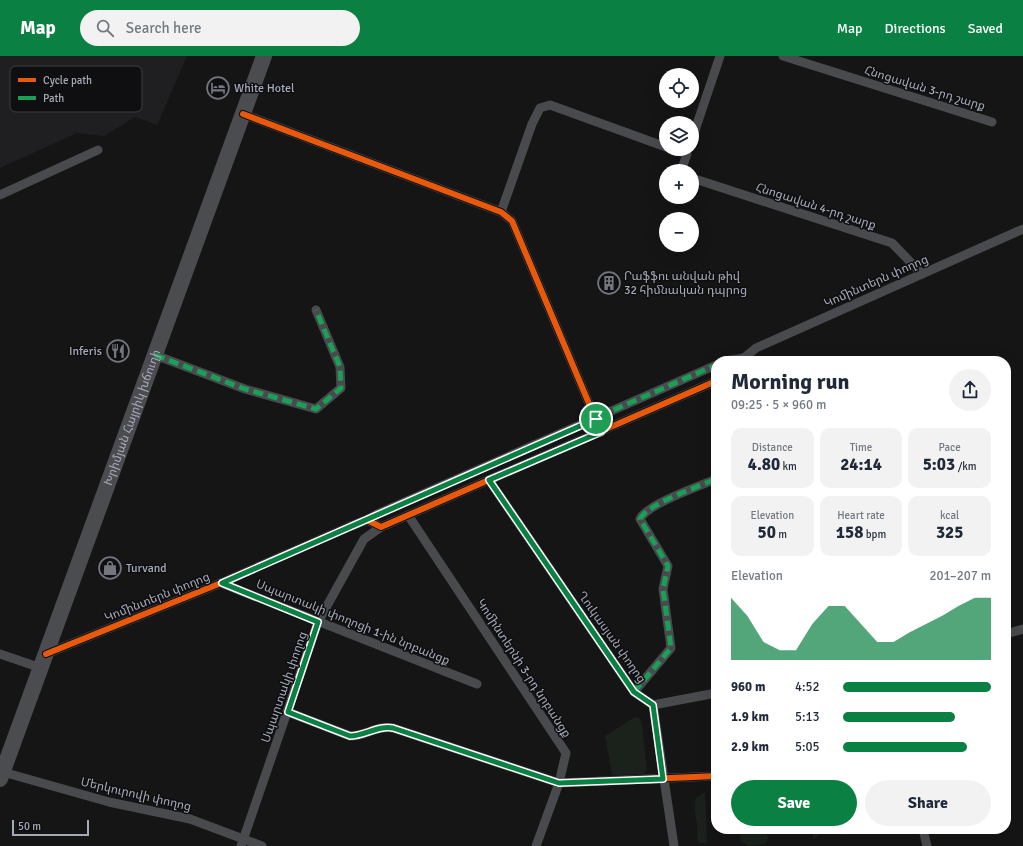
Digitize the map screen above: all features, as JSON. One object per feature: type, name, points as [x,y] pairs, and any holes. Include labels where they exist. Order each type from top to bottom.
[{"type":"highway","name":"Խրիմյան Հայրիկ խճուղի","points":[[1,775],[264,56]]},
{"type":"street","points":[[699,118],[720,56]]},
{"type":"street","name":"Հնոցավան 3-րդ շարք","points":[[783,56],[992,122]]},
{"type":"street","points":[[501,212],[532,124],[540,108],[550,105],[659,144]]},
{"type":"street","points":[[243,114],[501,212],[512,221],[601,432]]},
{"type":"street","points":[[0,195],[98,150]]},
{"type":"street","name":"Հնոցավան 4-րդ շարք","points":[[699,180],[892,243],[922,274]]},
{"type":"street","name":"Կոմինտերն փողոց","points":[[747,356],[756,348],[1023,229]]},
{"type":"street","points":[[155,355],[245,389],[316,409],[341,388],[340,367],[316,310]]},
{"type":"street","name":"Կոմինտերն փողոց","points":[[43,661],[367,520],[377,514],[711,367]]},
{"type":"street","points":[[367,520],[381,527],[601,432],[711,382]]},
{"type":"street","name":"Ղուկասյան փողոց","points":[[489,480],[634,692],[653,705]]},
{"type":"street","points":[[634,692],[671,648],[663,589],[668,566],[640,519],[643,514],[665,501],[711,481]]},
{"type":"street","name":"Կոմինտերնի 3-րդ նրբանցք","points":[[408,515],[566,753],[559,783],[536,846]]},
{"type":"street","name":"Սպարտակի փողոց","points":[[242,843],[318,622],[364,539],[381,527]]},
{"type":"street","name":"Սպարտակի փողոցի 1-ին նրբանցք","points":[[222,583],[477,684]]},
{"type":"street","points":[[1011,633],[1023,629]]},
{"type":"street","points":[[0,654],[43,661]]},
{"type":"street","points":[[674,846],[653,705],[711,694]]},
{"type":"street","points":[[288,712],[350,736],[357,736],[385,726],[393,728],[559,783],[711,776]]},
{"type":"street","name":"Մերկուրովի փողոց","points":[[1,775],[109,802],[190,819],[242,843],[262,846]]},
{"type":"street","points":[[924,834],[927,846]]},
{"type":"shaded area","points":[[0,56],[187,56],[157,125],[135,117],[104,136],[77,133],[0,168]]},
{"type":"shaded area","points":[[635,717],[640,718],[642,725],[647,770],[644,774],[612,775],[605,736]]},
{"type":"shaded area","points":[[705,792],[707,843],[700,843],[697,839],[698,829],[695,803],[696,798]]},
{"type":"shaded area","points":[[741,834],[766,834],[768,837],[766,843],[750,846],[740,841]]},
{"type":"shaded area","points":[[813,834],[820,834],[813,839]]},
{"type":"marked path","points":[[155,355],[245,389],[316,409],[341,388],[340,367],[316,310]]},
{"type":"marked path","points":[[367,520],[377,514],[711,367]]},
{"type":"marked path","points":[[634,692],[671,648],[663,589],[668,566],[640,519],[653,507],[711,481]]},
{"type":"cycle path","points":[[243,114],[501,212],[512,221],[601,432]]},
{"type":"cycle path","points":[[46,654],[221,583],[348,527],[367,520],[381,527],[711,383]]},
{"type":"cycle path","points":[[288,712],[350,736],[356,736],[387,727],[393,728],[559,783],[711,776]]},
{"type":"place","name":"White Hotel","points":[[218,88]]},
{"type":"place","name":"Րաֆֆու անվան թիվ 32 հիմնական դպրոց","points":[[609,283]]},
{"type":"place","name":"Inferis","points":[[118,351]]},
{"type":"place","name":"Turvand","points":[[110,568]]},
{"type":"route","points":[[596,419],[601,432],[489,480],[634,692],[653,705],[663,779],[559,783],[393,728],[385,726],[357,736],[350,736],[288,712],[318,622],[222,583],[596,419]]}]
